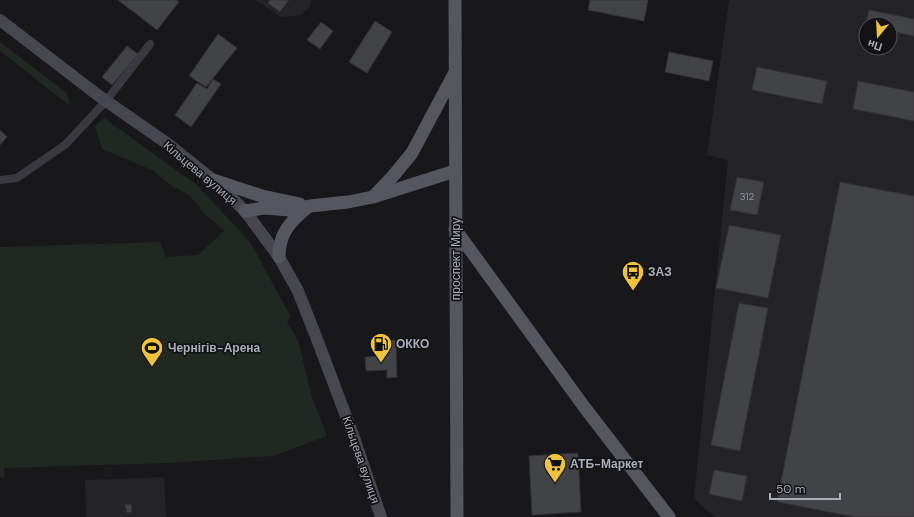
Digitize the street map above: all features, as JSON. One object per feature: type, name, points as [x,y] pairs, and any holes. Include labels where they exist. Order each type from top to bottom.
[{"type":"main road","name":"проспект Миру","points":[[455,0],[457,517]]},
{"type":"main road","name":"Кільцева вулиця","points":[[0,20],[106,101],[168,144],[213,180],[245,210],[279,257],[298,291],[352,432],[381,517]]},
{"type":"main road","points":[[373,197],[412,153],[455,73]]},
{"type":"main road","points":[[245,210],[264,208],[290,210],[310,206],[348,202],[373,197],[455,171]]},
{"type":"main road","points":[[213,180],[262,196],[310,206]]},
{"type":"main road","points":[[279,257],[281,239],[288,227],[297,216],[310,206]]},
{"type":"main road","points":[[455,229],[585,408],[669,517]]},
{"type":"street","points":[[0,180],[17,178],[66,144],[106,101],[150,44]]},
{"type":"shaded area","points":[[255,0],[311,0],[309,8],[301,15],[281,17]]},
{"type":"shaded area","points":[[729,0],[914,0],[914,517],[715,517],[694,498],[728,160],[707,155]]},
{"type":"shaded area","points":[[0,42],[67,93],[70,106],[0,51]]},
{"type":"shaded area","name":"Чернігів-Арена","points":[[104,118],[197,185],[250,242],[291,317],[287,322],[298,340],[312,397],[327,436],[273,456],[167,463],[4,468],[5,477],[0,478],[0,247],[160,242],[166,257],[198,255],[224,231],[204,213],[190,196],[169,184],[154,171],[102,149],[95,126]]},
{"type":"shaded area","points":[[164,477],[166,517],[86,517],[85,480]]},
{"type":"building","points":[[118,0],[177,0],[179,2],[157,30]]},
{"type":"building","points":[[270,0],[289,0],[280,12],[268,3]]},
{"type":"building","points":[[590,0],[648,0],[644,21],[588,10]]},
{"type":"building","points":[[869,10],[914,19],[914,36],[898,33],[898,16],[868,16]]},
{"type":"building","points":[[375,21],[392,32],[367,73],[349,62]]},
{"type":"building","points":[[321,22],[333,31],[320,49],[307,40]]},
{"type":"building","points":[[218,34],[237,48],[206,87],[189,76]]},
{"type":"building","points":[[127,46],[138,54],[112,85],[102,77]]},
{"type":"building","points":[[669,52],[713,61],[709,81],[665,72]]},
{"type":"building","points":[[757,67],[827,81],[822,104],[752,90]]},
{"type":"building","points":[[213,79],[221,84],[191,127],[175,115],[197,83],[207,89]]},
{"type":"building","points":[[858,81],[914,92],[914,121],[853,109]]},
{"type":"building","points":[[0,130],[7,137],[0,145]]},
{"type":"building","points":[[737,177],[764,182],[757,215],[730,210]]},
{"type":"building","points":[[840,182],[914,196],[914,517],[855,517],[777,502]]},
{"type":"building","points":[[729,225],[781,235],[768,298],[716,288]]},
{"type":"building","points":[[739,303],[768,308],[740,451],[711,445]]},
{"type":"building","name":"ОККО","points":[[396,340],[397,377],[387,378],[387,370],[366,371],[365,357],[386,356],[386,341]]},
{"type":"building","name":"АТБ-Маркет","points":[[578,453],[581,512],[532,515],[529,456]]},
{"type":"building","points":[[714,470],[747,476],[742,501],[709,494]]},
{"type":"building","points":[[131,504],[132,512],[127,513],[125,505]]},
{"type":"place","name":"ЗАЗ","points":[[633,292]]},
{"type":"place","name":"ОККО","points":[[381,364]]},
{"type":"place","name":"Чернігів-Арена","points":[[152,368]]},
{"type":"place","name":"АТБ-Маркет","points":[[555,484]]}]
